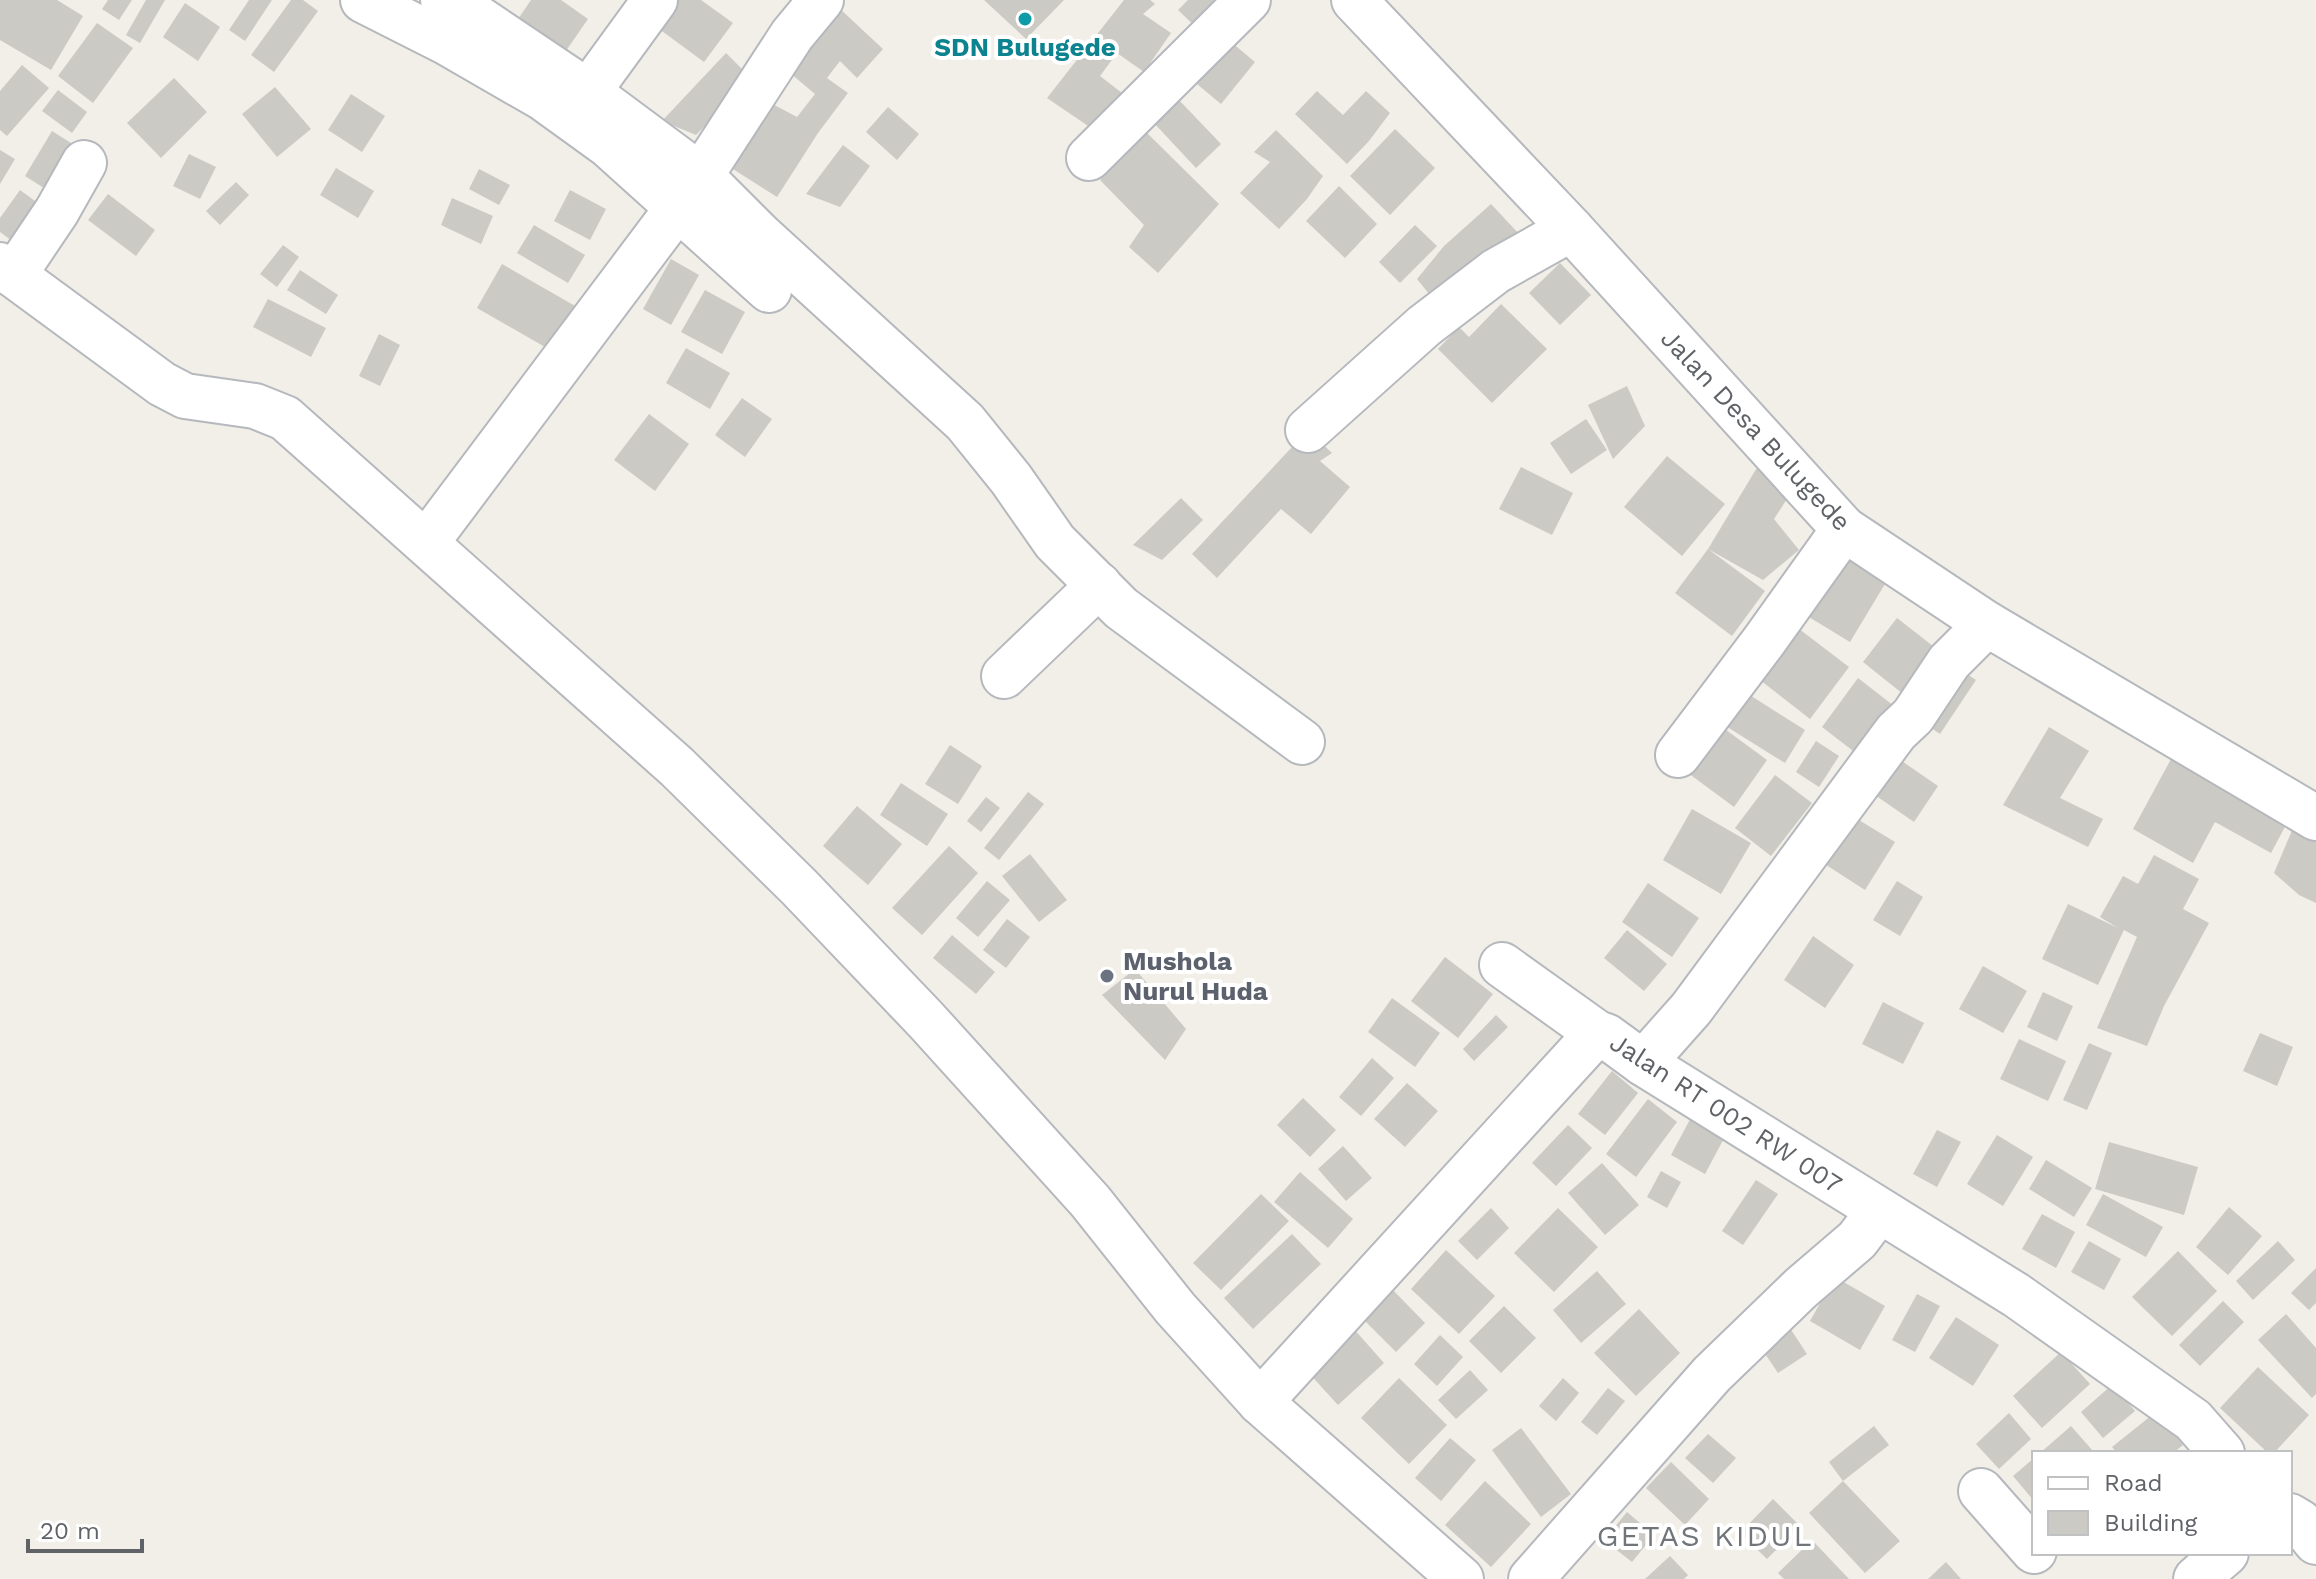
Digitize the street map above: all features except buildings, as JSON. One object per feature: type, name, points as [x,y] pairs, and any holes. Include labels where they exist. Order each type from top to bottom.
[{"type":"street","points":[[363,0],[444,41],[543,98],[608,145],[760,235],[965,422],[1011,479],[1088,595],[1121,608],[1302,742]]},
{"type":"street","points":[[443,0],[475,16],[588,92],[689,192],[769,290]]},
{"type":"street","points":[[588,92],[655,0]]},
{"type":"street","points":[[426,543],[689,192],[792,35],[821,0]]},
{"type":"street","points":[[1089,158],[1248,0]]},
{"type":"street","name":"Jalan Desa Bulugede","points":[[1354,0],[1571,229],[1844,529],[1987,624],[2316,818]]},
{"type":"street","points":[[84,163],[49,223],[7,270],[162,384],[185,396],[255,406],[285,418],[677,767],[799,887],[926,1020],[1090,1201],[1175,1308],[1260,1402],[1461,1579]]},
{"type":"street","points":[[1308,430],[1424,326],[1496,271],[1571,229]]},
{"type":"street","points":[[1678,755],[1844,529]]},
{"type":"street","points":[[1004,676],[1088,595]]},
{"type":"street","points":[[1652,1054],[1691,1009],[1896,732],[1913,716],[1949,662],[1987,624]]},
{"type":"street","points":[[1502,965],[1597,1033]]},
{"type":"street","name":"Jalan RT 002 RW 007","points":[[1260,1402],[1597,1033],[1652,1054],[1879,1211],[2016,1295],[2193,1420],[2220,1451]]},
{"type":"street","points":[[1531,1579],[1712,1374],[1801,1288],[1857,1240],[1879,1211]]},
{"type":"street","points":[[1981,1491],[2032,1549]]},
{"type":"street","points":[[2292,1517],[2300,1522],[2316,1542]]},
{"type":"street","points":[[2038,1555],[2058,1579]]},
{"type":"street","points":[[2196,1579],[2224,1555]]},
{"type":"place","name":"SDN Bulugede","points":[[1025,19]]},
{"type":"place","name":"Mushola Nurul Huda","points":[[1107,976]]},
{"type":"district","name":"GETAS KIDUL","points":[[1705,1536]]}]
